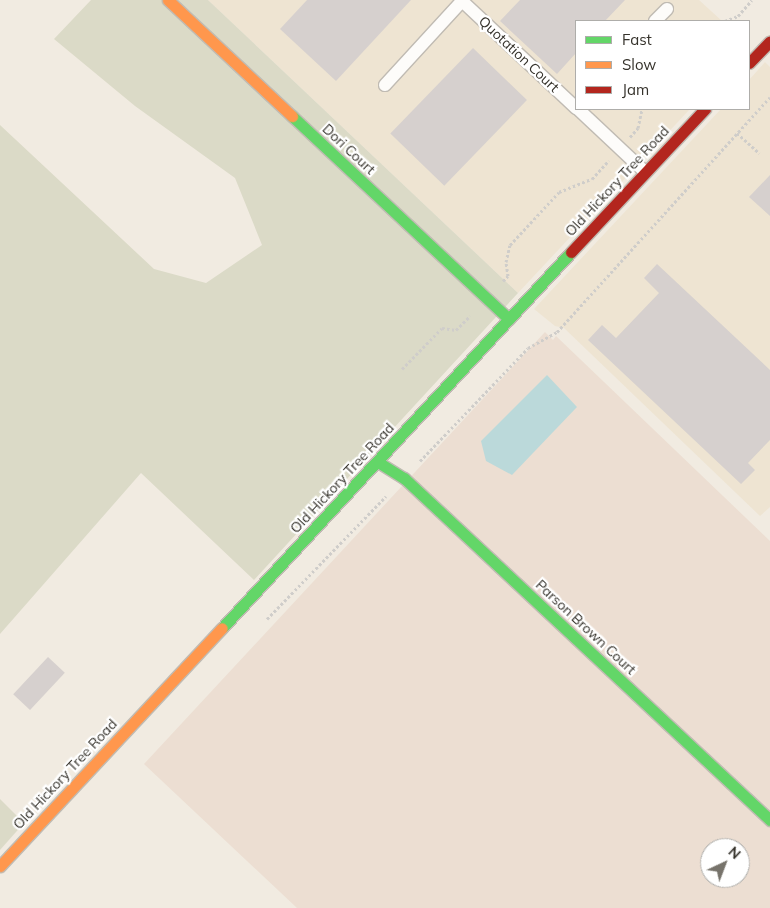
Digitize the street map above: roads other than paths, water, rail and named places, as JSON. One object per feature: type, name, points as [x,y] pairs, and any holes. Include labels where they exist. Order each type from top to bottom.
[{"type":"street","name":"Dori Court","points":[[168,0],[509,319]]},
{"type":"street","points":[[750,62],[770,41]]},
{"type":"street","name":"Old Hickory Tree Road","points":[[0,866],[704,110]]},
{"type":"street","name":"Parson Brown Court","points":[[378,462],[404,478],[770,820]]},
{"type":"lane","points":[[385,85],[462,0]]},
{"type":"lane","name":"Quotation Court","points":[[462,0],[575,105]]},
{"type":"lane","points":[[656,20],[667,9]]},
{"type":"lane","name":"Quotation Court","points":[[580,110],[645,172]]},
{"type":"water","points":[[547,375],[577,407],[512,475],[486,461],[481,441]]}]
